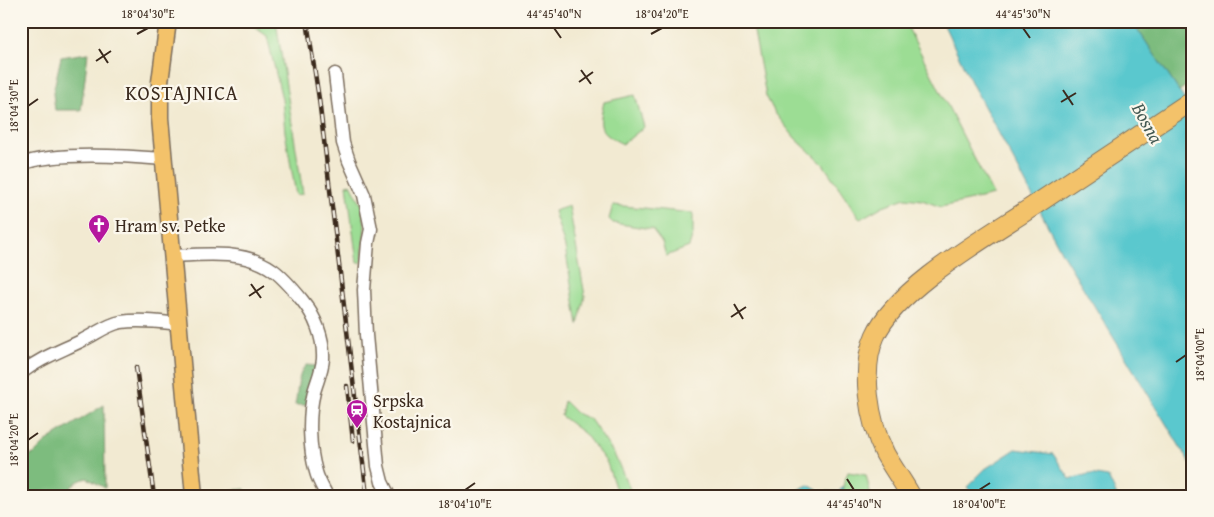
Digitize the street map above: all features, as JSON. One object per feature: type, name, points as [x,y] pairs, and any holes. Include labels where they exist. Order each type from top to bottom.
[{"type":"highway","points":[[911,496],[885,453],[875,430],[870,406],[868,365],[874,336],[887,316],[918,284],[1193,100]]},
{"type":"main road","points":[[168,21],[160,82],[164,159],[194,496]]},
{"type":"street","points":[[335,74],[343,143],[346,155],[364,196],[371,229],[364,290],[366,336],[378,466],[388,496]]},
{"type":"street","points":[[21,164],[31,160],[90,156],[164,159]]},
{"type":"street","points":[[173,256],[221,254],[246,258],[271,268],[284,278],[310,311],[321,339],[323,358],[321,372],[314,393],[311,416],[311,440],[316,472],[327,496]]},
{"type":"street","points":[[21,373],[46,356],[119,322],[179,324]]},
{"type":"green space","points":[[232,21],[276,21],[303,194],[296,195],[285,132],[282,99],[267,36],[253,26],[233,26]]},
{"type":"green space","points":[[752,21],[874,21],[879,29],[905,22],[993,195],[941,207],[922,200],[905,198],[883,206],[860,219],[823,164],[795,138],[775,113],[766,96]]},
{"type":"green space","points":[[1132,21],[1193,21],[1193,81],[1179,91]]},
{"type":"green space","points":[[88,53],[81,110],[55,110],[53,93],[61,57]]},
{"type":"green space","points":[[635,95],[644,127],[623,144],[609,136],[602,128],[601,118],[604,102]]},
{"type":"green space","points":[[351,184],[362,205],[365,225],[362,262],[357,263],[347,185]]},
{"type":"green space","points":[[613,205],[693,213],[693,234],[689,247],[666,256],[662,242],[652,229],[613,223],[609,219]]},
{"type":"green space","points":[[569,206],[585,296],[578,325],[565,247],[554,211]]},
{"type":"green space","points":[[306,365],[316,366],[308,405],[295,405],[299,378]]},
{"type":"green space","points":[[564,401],[576,413],[590,419],[614,454],[633,496],[618,496],[607,463],[585,434],[561,416]]},
{"type":"green space","points":[[104,405],[105,488],[87,478],[74,484],[67,496],[21,496],[21,458],[34,454],[48,440]]},
{"type":"green space","points":[[848,472],[866,475],[871,496],[845,496],[843,486]]},
{"type":"green space","points":[[245,489],[244,496],[199,496],[198,494]]},
{"type":"water","name":"Bosna","points":[[942,21],[1132,21],[1193,112],[1193,468],[1062,253],[973,86]]},
{"type":"water","points":[[1016,449],[1053,454],[1070,479],[1089,474],[1108,477],[1117,496],[975,496],[967,487],[985,469]]},
{"type":"water","points":[[808,485],[819,491],[839,492],[843,486],[845,496],[785,496]]},
{"type":"railway","points":[[307,21],[319,99],[367,496]]},
{"type":"railway","points":[[136,367],[154,496]]},
{"type":"railway","points":[[347,386],[353,441]]},
{"type":"place","name":"Hram sv. Petke","points":[[99,244]]},
{"type":"place","name":"Srpska Kostajnica","points":[[357,429]]},
{"type":"district","name":"KOSTAJNICA","points":[[182,92]]}]
